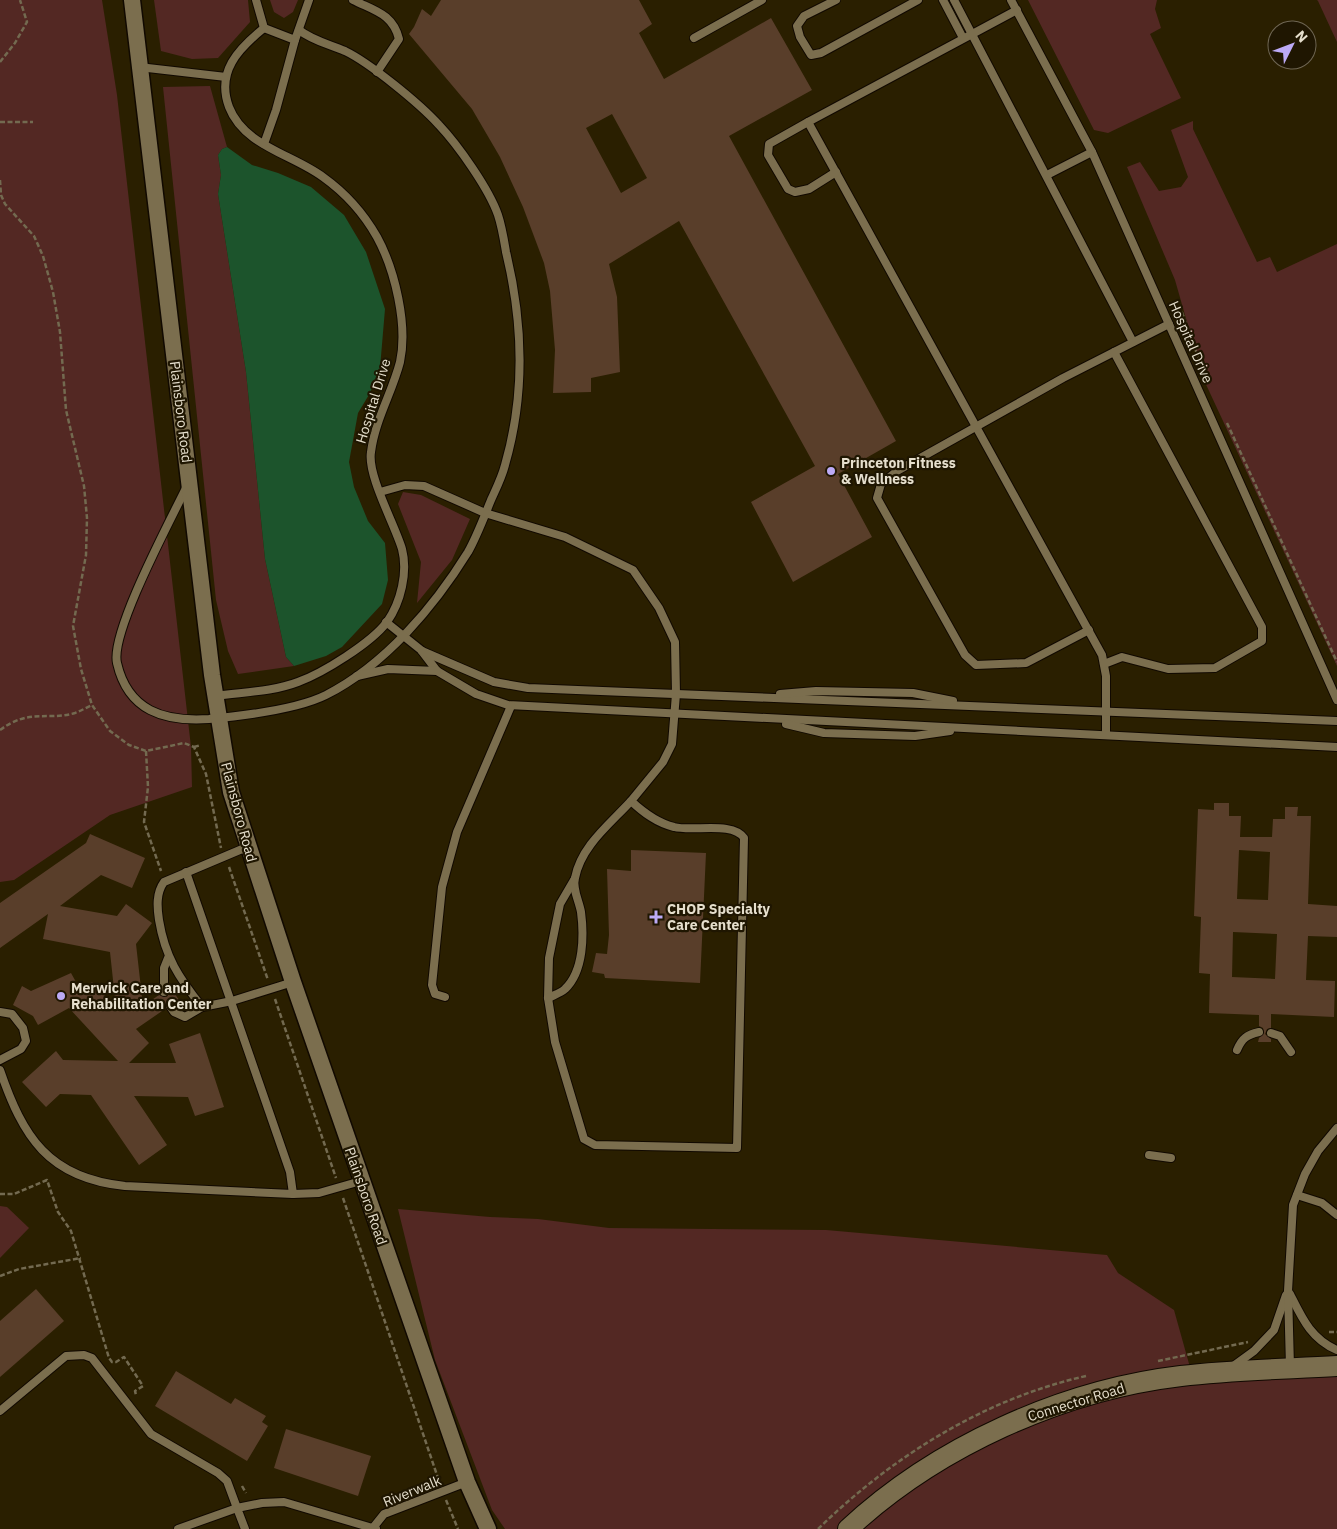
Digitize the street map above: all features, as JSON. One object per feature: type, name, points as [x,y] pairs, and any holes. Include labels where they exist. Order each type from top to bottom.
[{"type":"street","name":"Plainsboro Road","points":[[132,0],[214,696],[231,792],[247,847],[361,1181],[467,1482],[488,1529]]},
{"type":"street","name":"Connector Road","points":[[848,1529],[864,1514],[922,1472],[976,1440],[1034,1412],[1108,1390],[1180,1376],[1337,1366]]},
{"type":"lane","points":[[256,0],[264,28]]},
{"type":"lane","points":[[264,144],[309,0]]},
{"type":"lane","points":[[354,0],[387,16],[396,26],[399,39],[377,72]]},
{"type":"lane","points":[[694,38],[762,0]]},
{"type":"lane","points":[[836,0],[804,16],[797,26],[800,37],[811,55],[821,53],[918,0]]},
{"type":"lane","points":[[943,0],[963,38]]},
{"type":"lane","points":[[954,0],[1134,342]]},
{"type":"lane","name":"Hospital Drive","points":[[1012,0],[1092,152],[1337,700]]},
{"type":"lane","points":[[836,172],[809,189],[795,192],[788,189],[768,155],[769,144],[1017,10]]},
{"type":"lane","points":[[139,67],[226,77],[240,50],[264,28]]},
{"type":"lane","points":[[264,28],[295,40]]},
{"type":"lane","points":[[189,482],[124,620],[116,646],[116,660],[123,683],[141,705],[153,713],[188,720],[218,718],[297,705],[325,695],[355,676],[402,635],[429,608],[464,557],[505,466],[519,391],[519,334],[512,275],[498,214],[466,158],[439,124],[377,72],[347,52],[311,39],[299,30]]},
{"type":"lane","name":"Hospital Drive","points":[[226,77],[223,88],[238,126],[264,144],[323,177],[356,207],[377,236],[394,275],[402,328],[400,361],[377,423],[370,455],[380,492],[402,550],[404,574],[399,595],[386,622]]},
{"type":"lane","points":[[808,122],[1089,630],[1104,664],[1107,711],[1106,735]]},
{"type":"lane","points":[[1047,176],[1092,152]]},
{"type":"lane","points":[[1089,630],[1026,663],[976,665],[965,655],[877,498],[881,484],[897,471],[977,426],[1169,324]]},
{"type":"lane","points":[[1104,664],[1122,657],[1168,669],[1215,668],[1262,641],[1262,628],[1114,352]]},
{"type":"lane","points":[[380,492],[405,484],[424,486],[485,513],[565,537],[633,570],[659,608],[675,642],[676,694],[672,744],[663,762],[585,852],[574,880],[560,904],[549,958],[548,998],[554,1042],[584,1139],[595,1145],[737,1148],[744,838],[741,832],[730,829],[675,828],[657,822],[631,801]]},
{"type":"lane","points":[[214,696],[282,687],[320,673],[351,653],[386,622],[421,650],[437,671],[476,694],[511,706],[1337,747]]},
{"type":"lane","points":[[421,650],[494,682],[528,688],[1337,721]]},
{"type":"lane","points":[[355,676],[388,669],[437,671]]},
{"type":"lane","points":[[445,997],[436,994],[432,985],[442,887],[457,832],[511,706]]},
{"type":"lane","points":[[202,1007],[182,981],[168,958],[162,940],[158,913],[159,891],[164,882],[224,855],[247,847]]},
{"type":"lane","points":[[186,872],[290,1172],[293,1194]]},
{"type":"lane","points":[[548,998],[565,989],[576,972],[582,944],[581,912],[574,880]]},
{"type":"lane","points":[[164,992],[164,968],[168,958]]},
{"type":"lane","points":[[170,1006],[174,1012],[185,1017],[202,1007],[232,1001],[293,982]]},
{"type":"lane","points":[[0,1012],[12,1014],[23,1028],[26,1041],[21,1049],[0,1060]]},
{"type":"lane","points":[[1237,1050],[1241,1041],[1248,1035],[1259,1032]]},
{"type":"lane","points":[[1271,1033],[1280,1036],[1291,1052]]},
{"type":"lane","points":[[0,1070],[14,1109],[30,1136],[59,1164],[85,1177],[125,1186],[293,1194],[319,1193],[361,1181]]},
{"type":"lane","points":[[1290,1369],[1288,1291],[1293,1205],[1305,1174],[1318,1151],[1337,1128]]},
{"type":"lane","points":[[1149,1155],[1171,1158]]},
{"type":"lane","points":[[1297,1194],[1322,1203],[1337,1215]]},
{"type":"lane","points":[[1288,1291],[1305,1326],[1324,1344],[1337,1350]]},
{"type":"lane","points":[[1223,1373],[1254,1350],[1274,1330],[1288,1291]]},
{"type":"lane","points":[[0,1412],[57,1362],[66,1356],[84,1355],[100,1365],[140,1423],[150,1434],[218,1473],[228,1481],[245,1529]]},
{"type":"lane","name":"Riverwalk","points":[[374,1528],[384,1514],[467,1482]]},
{"type":"lane","points":[[178,1529],[238,1508],[262,1503],[284,1502],[374,1528]]},
{"type":"path","points":[[0,62],[15,43],[27,22],[20,0]]},
{"type":"path","points":[[0,122],[33,122]]},
{"type":"path","points":[[0,180],[1,195],[5,204],[34,236],[43,256],[59,324],[66,410],[84,486],[87,518],[86,555],[76,601],[74,626],[81,669],[92,704],[102,721],[120,739],[146,751],[184,743],[194,747],[201,745]]},
{"type":"path","points":[[1157,296],[1180,307],[1203,371]]},
{"type":"path","points":[[1223,415],[1337,662]]},
{"type":"path","points":[[0,730],[18,719],[74,713],[92,704]]},
{"type":"path","points":[[194,747],[206,774],[220,846],[271,989],[443,1492],[458,1529]]},
{"type":"path","points":[[146,751],[148,787],[144,822],[161,873]]},
{"type":"path","points":[[0,1194],[14,1194],[46,1180],[58,1212],[71,1230],[109,1358],[112,1362],[116,1362],[124,1357],[143,1386],[135,1391],[136,1396]]},
{"type":"path","points":[[0,1276],[18,1268],[80,1258]]},
{"type":"path","points":[[239,1480],[246,1493]]},
{"type":"shaded area","points":[[0,0],[102,0],[117,95],[191,747],[192,787],[110,815],[14,880],[0,882]]},
{"type":"shaded area","points":[[154,0],[248,0],[250,22],[218,58],[192,59],[161,51]]},
{"type":"shaded area","points":[[270,0],[298,0],[293,12],[284,18],[274,12]]},
{"type":"shaded area","points":[[1028,0],[1157,0],[1155,9],[1161,28],[1150,34],[1181,98],[1108,133],[1094,130]]},
{"type":"shaded area","points":[[1337,0],[1337,42],[1318,1]]},
{"type":"shaded area","points":[[210,86],[227,147],[222,149],[218,155],[221,175],[218,194],[246,372],[265,559],[286,657],[294,666],[238,674],[228,651],[216,600],[163,87]]},
{"type":"shaded area","points":[[1193,121],[1193,129],[1257,262],[1270,257],[1277,272],[1337,244],[1337,666],[1203,378],[1175,280],[1127,167],[1140,162],[1159,191],[1181,187],[1188,177],[1171,130]]},
{"type":"shaded area","points":[[227,147],[252,165],[278,173],[311,187],[344,215],[366,252],[385,309],[380,368],[370,393],[358,413],[349,462],[354,487],[368,521],[385,543],[388,580],[382,604],[342,647],[326,656],[294,666],[286,657],[265,559],[246,372],[218,194],[221,175],[218,155],[222,149]]},
{"type":"shaded area","points":[[403,492],[421,495],[470,519],[452,560],[417,603],[421,562],[398,504]]},
{"type":"shaded area","points":[[0,1206],[7,1207],[29,1228],[0,1258]]},
{"type":"shaded area","points":[[398,1209],[538,1219],[609,1228],[826,1230],[1107,1255],[1118,1273],[1174,1310],[1193,1378],[1337,1370],[1337,1529],[505,1529],[492,1510],[435,1360]]},
{"type":"building","points":[[441,0],[639,0],[652,24],[639,33],[664,79],[771,18],[812,90],[729,136],[896,441],[838,474],[872,537],[793,582],[751,502],[815,466],[679,221],[609,264],[617,297],[620,372],[591,378],[591,392],[553,393],[555,350],[550,291],[544,263],[523,207],[500,157],[472,109],[409,34],[422,9],[431,16]],"holes":[[[612,114],[647,178],[621,193],[586,128]]]},
{"type":"building","points":[[1214,803],[1229,803],[1229,816],[1241,816],[1240,837],[1272,837],[1273,819],[1285,819],[1285,807],[1298,807],[1297,816],[1311,816],[1308,904],[1337,906],[1337,937],[1308,936],[1306,980],[1335,981],[1334,1017],[1271,1014],[1271,1028],[1267,1029],[1265,1034],[1271,1039],[1271,1042],[1258,1042],[1264,1033],[1263,1028],[1259,1026],[1259,1015],[1209,1013],[1210,974],[1199,973],[1201,917],[1194,916],[1198,809],[1214,810]],"holes":[[[1239,850],[1270,852],[1268,900],[1237,899]],[[1233,932],[1277,934],[1275,979],[1232,977]]]},
{"type":"building","name":"Merwick Care and Rehabilitation Center","points":[[90,834],[145,858],[132,888],[101,875],[60,906],[117,916],[126,904],[152,923],[136,944],[143,1006],[159,995],[167,997],[171,988],[179,1000],[175,1003],[170,1000],[167,1002],[165,1009],[136,1029],[149,1043],[129,1063],[176,1063],[169,1044],[200,1033],[224,1107],[195,1116],[188,1097],[134,1096],[167,1145],[139,1165],[91,1095],[60,1094],[46,1107],[22,1082],[56,1051],[63,1060],[118,1061],[69,1008],[38,1025],[33,1016],[13,1005],[22,986],[31,991],[71,973],[81,991],[92,982],[116,1008],[110,952],[43,939],[48,914],[0,948],[0,903],[86,843]]},
{"type":"building","name":"CHOP Specialty Care Center","points":[[631,850],[706,853],[700,983],[605,978],[604,974],[592,972],[596,953],[607,954],[609,935],[607,869],[631,871]]},
{"type":"building","points":[[36,1289],[64,1321],[0,1377],[0,1321]]},
{"type":"building","points":[[176,1371],[231,1404],[235,1398],[266,1416],[262,1422],[268,1426],[247,1461],[155,1406]]},
{"type":"building","points":[[286,1429],[371,1456],[358,1496],[274,1468]]},
{"type":"place","name":"Princeton Fitness & Wellness","points":[[831,471]]},
{"type":"place","name":"CHOP Specialty Care Center","points":[[656,917]]},
{"type":"place","name":"Merwick Care and Rehabilitation Center","points":[[61,996]]}]
